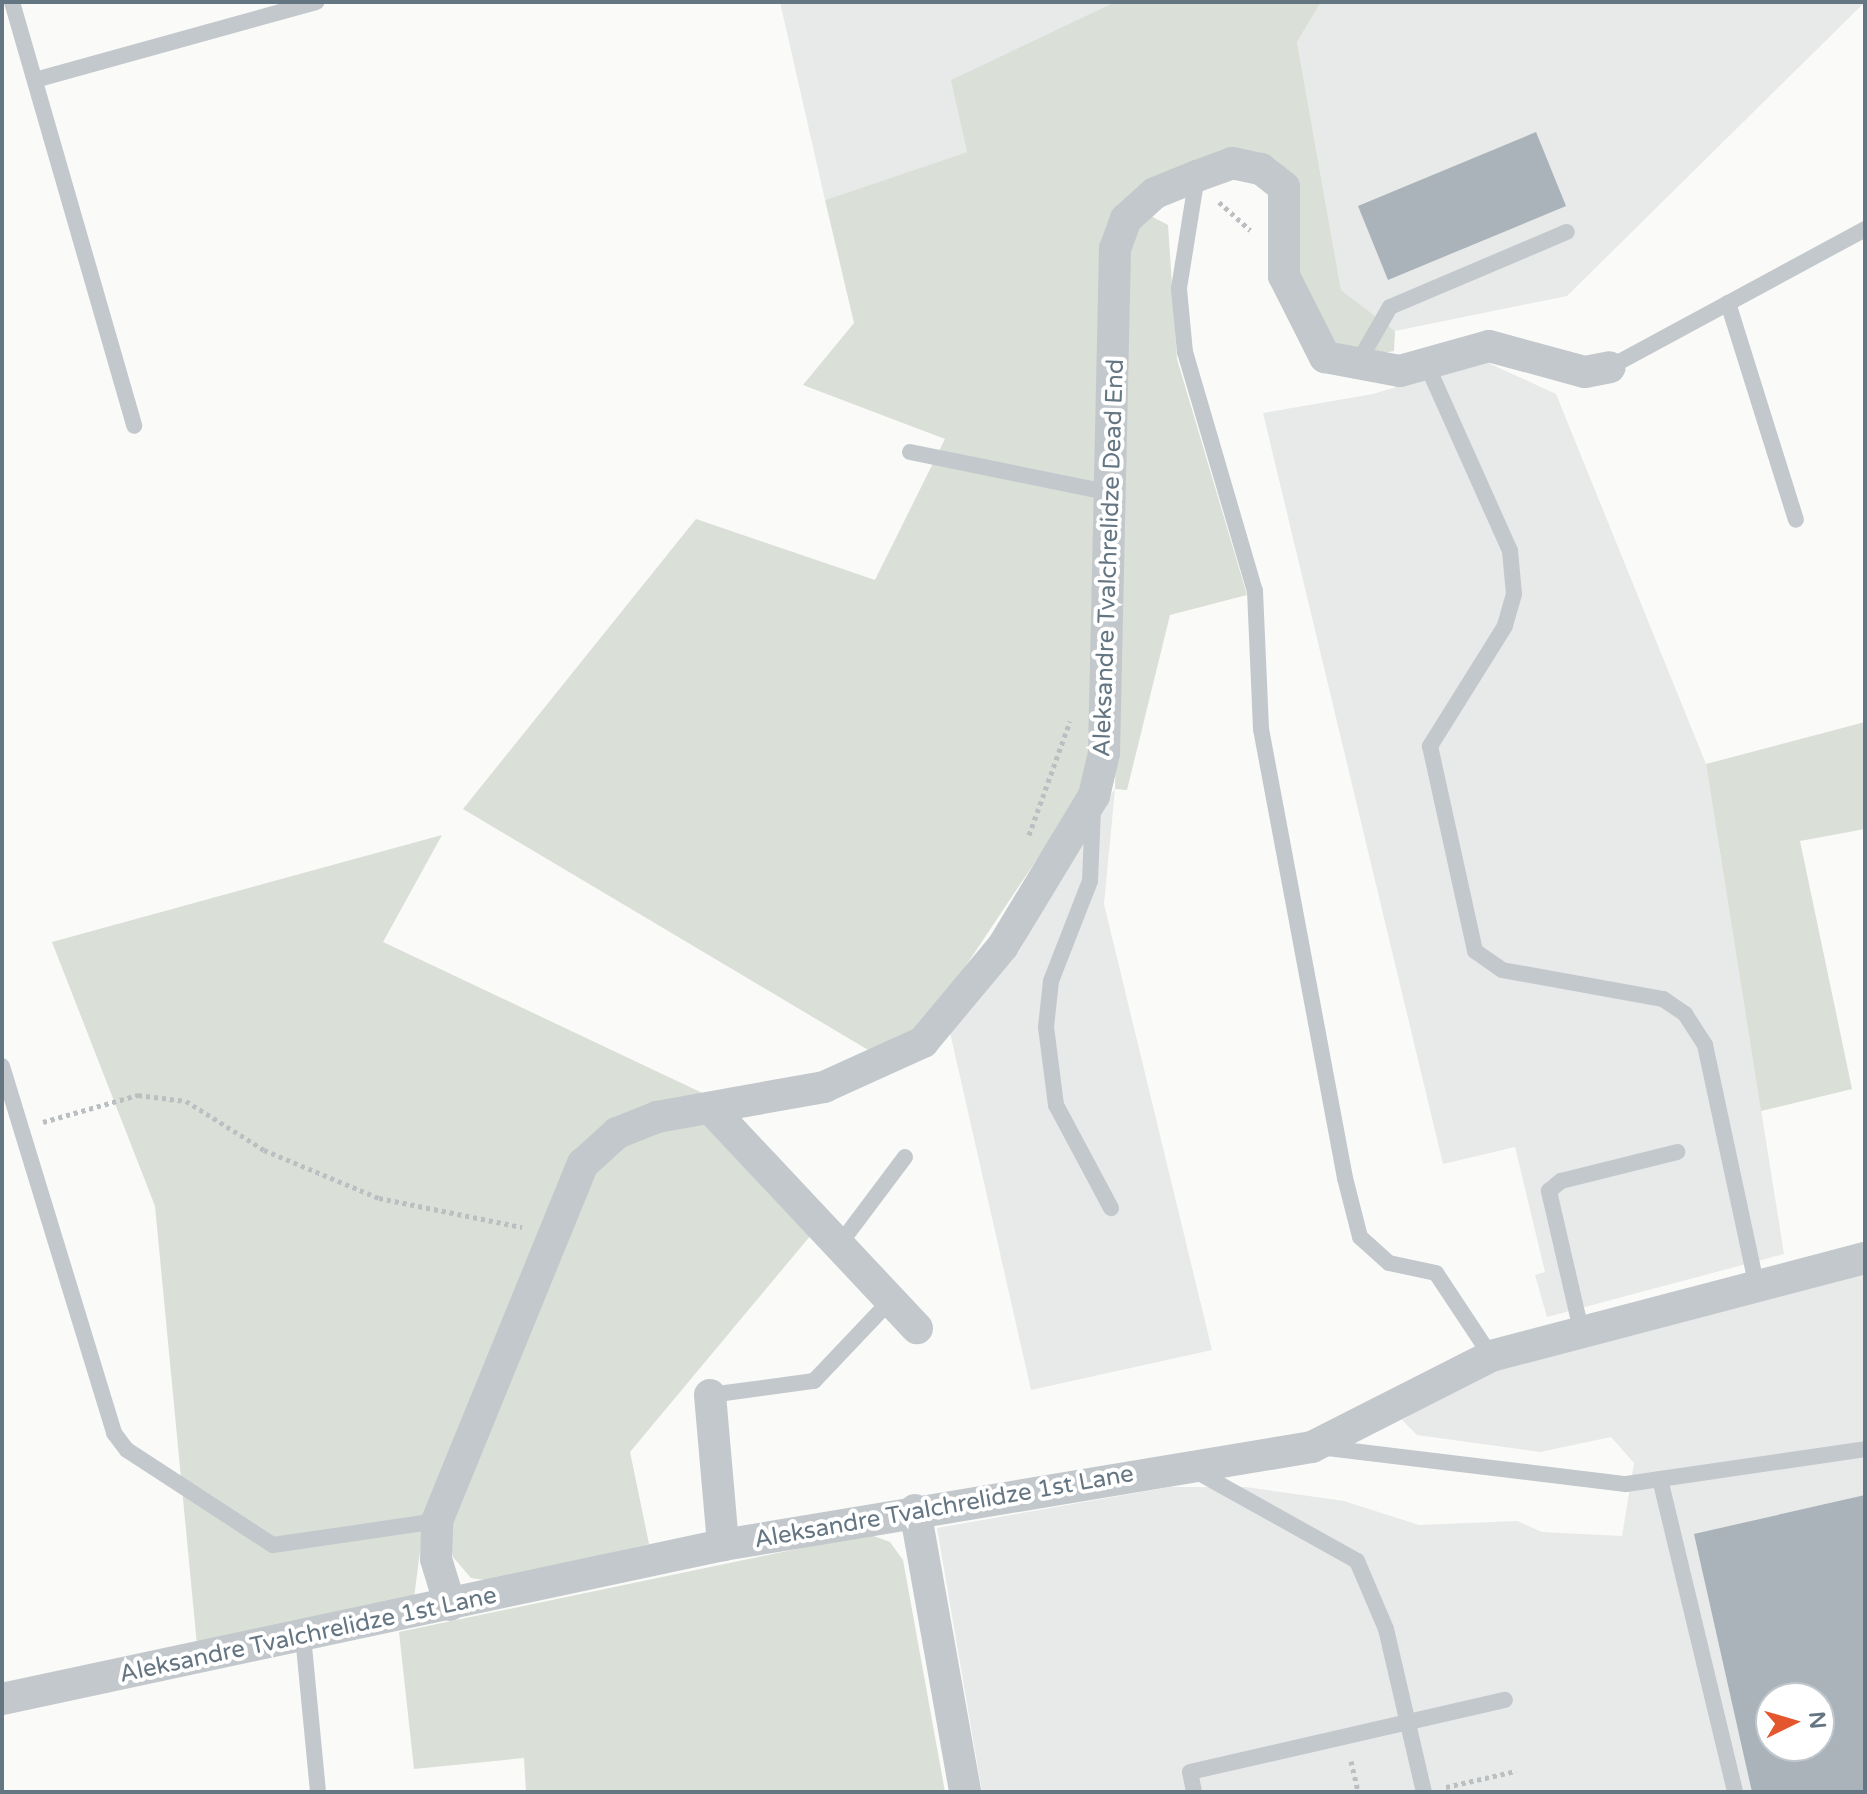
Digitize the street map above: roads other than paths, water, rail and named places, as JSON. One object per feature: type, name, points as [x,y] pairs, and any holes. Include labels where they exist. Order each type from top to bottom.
[{"type":"street","name":"Aleksandre Tvalchrelidze Dead End","points":[[450,1605],[436,1559],[437,1521],[583,1164],[617,1133],[657,1117],[713,1111],[857,1076],[923,1042],[1003,946],[1094,796],[1104,753],[1115,249],[1126,219],[1155,193],[1195,182],[1232,163],[1261,169],[1284,187],[1284,276],[1325,357],[1355,368],[1400,371],[1489,346],[1585,372],[1610,367]]},
{"type":"street","points":[[713,1111],[917,1328]]},
{"type":"street","name":"Aleksandre Tvalchrelidze 1st Lane","points":[[2,1699],[723,1545],[915,1510],[1312,1447],[1491,1356],[1756,1283],[1865,1258]]},
{"type":"street","points":[[710,1395],[723,1545]]},
{"type":"street","points":[[915,1510],[965,1792]]},
{"type":"lane","points":[[12,2],[134,426]]},
{"type":"lane","points":[[35,80],[316,2]]},
{"type":"lane","points":[[1195,182],[1179,289],[1185,352],[1255,591],[1261,729],[1345,1178],[1360,1237],[1389,1263],[1436,1273],[1491,1356]]},
{"type":"lane","points":[[1610,367],[1865,229]]},
{"type":"lane","points":[[1355,368],[1390,307],[1567,232]]},
{"type":"lane","points":[[1728,303],[1796,520]]},
{"type":"lane","points":[[1426,363],[1510,551],[1514,594],[1505,626],[1430,746],[1475,951],[1502,970],[1663,999],[1685,1014],[1705,1045],[1756,1283]]},
{"type":"lane","points":[[910,452],[1112,493]]},
{"type":"lane","points":[[1094,796],[1090,881],[1051,981],[1046,1027],[1056,1105],[1111,1208]]},
{"type":"lane","points":[[2,1066],[114,1433],[127,1450],[273,1545],[437,1521]]},
{"type":"lane","points":[[1581,1330],[1549,1191],[1561,1181],[1677,1152]]},
{"type":"lane","points":[[839,1245],[905,1157]]},
{"type":"lane","points":[[710,1395],[814,1381],[891,1300]]},
{"type":"lane","points":[[1312,1447],[1626,1484],[1865,1449]]},
{"type":"lane","points":[[1187,1466],[1357,1561],[1386,1629],[1407,1723],[1432,1790]]},
{"type":"lane","points":[[1660,1479],[1735,1792]]},
{"type":"lane","points":[[303,1636],[318,1792]]},
{"type":"lane","points":[[1194,1792],[1190,1772],[1505,1700]]}]
